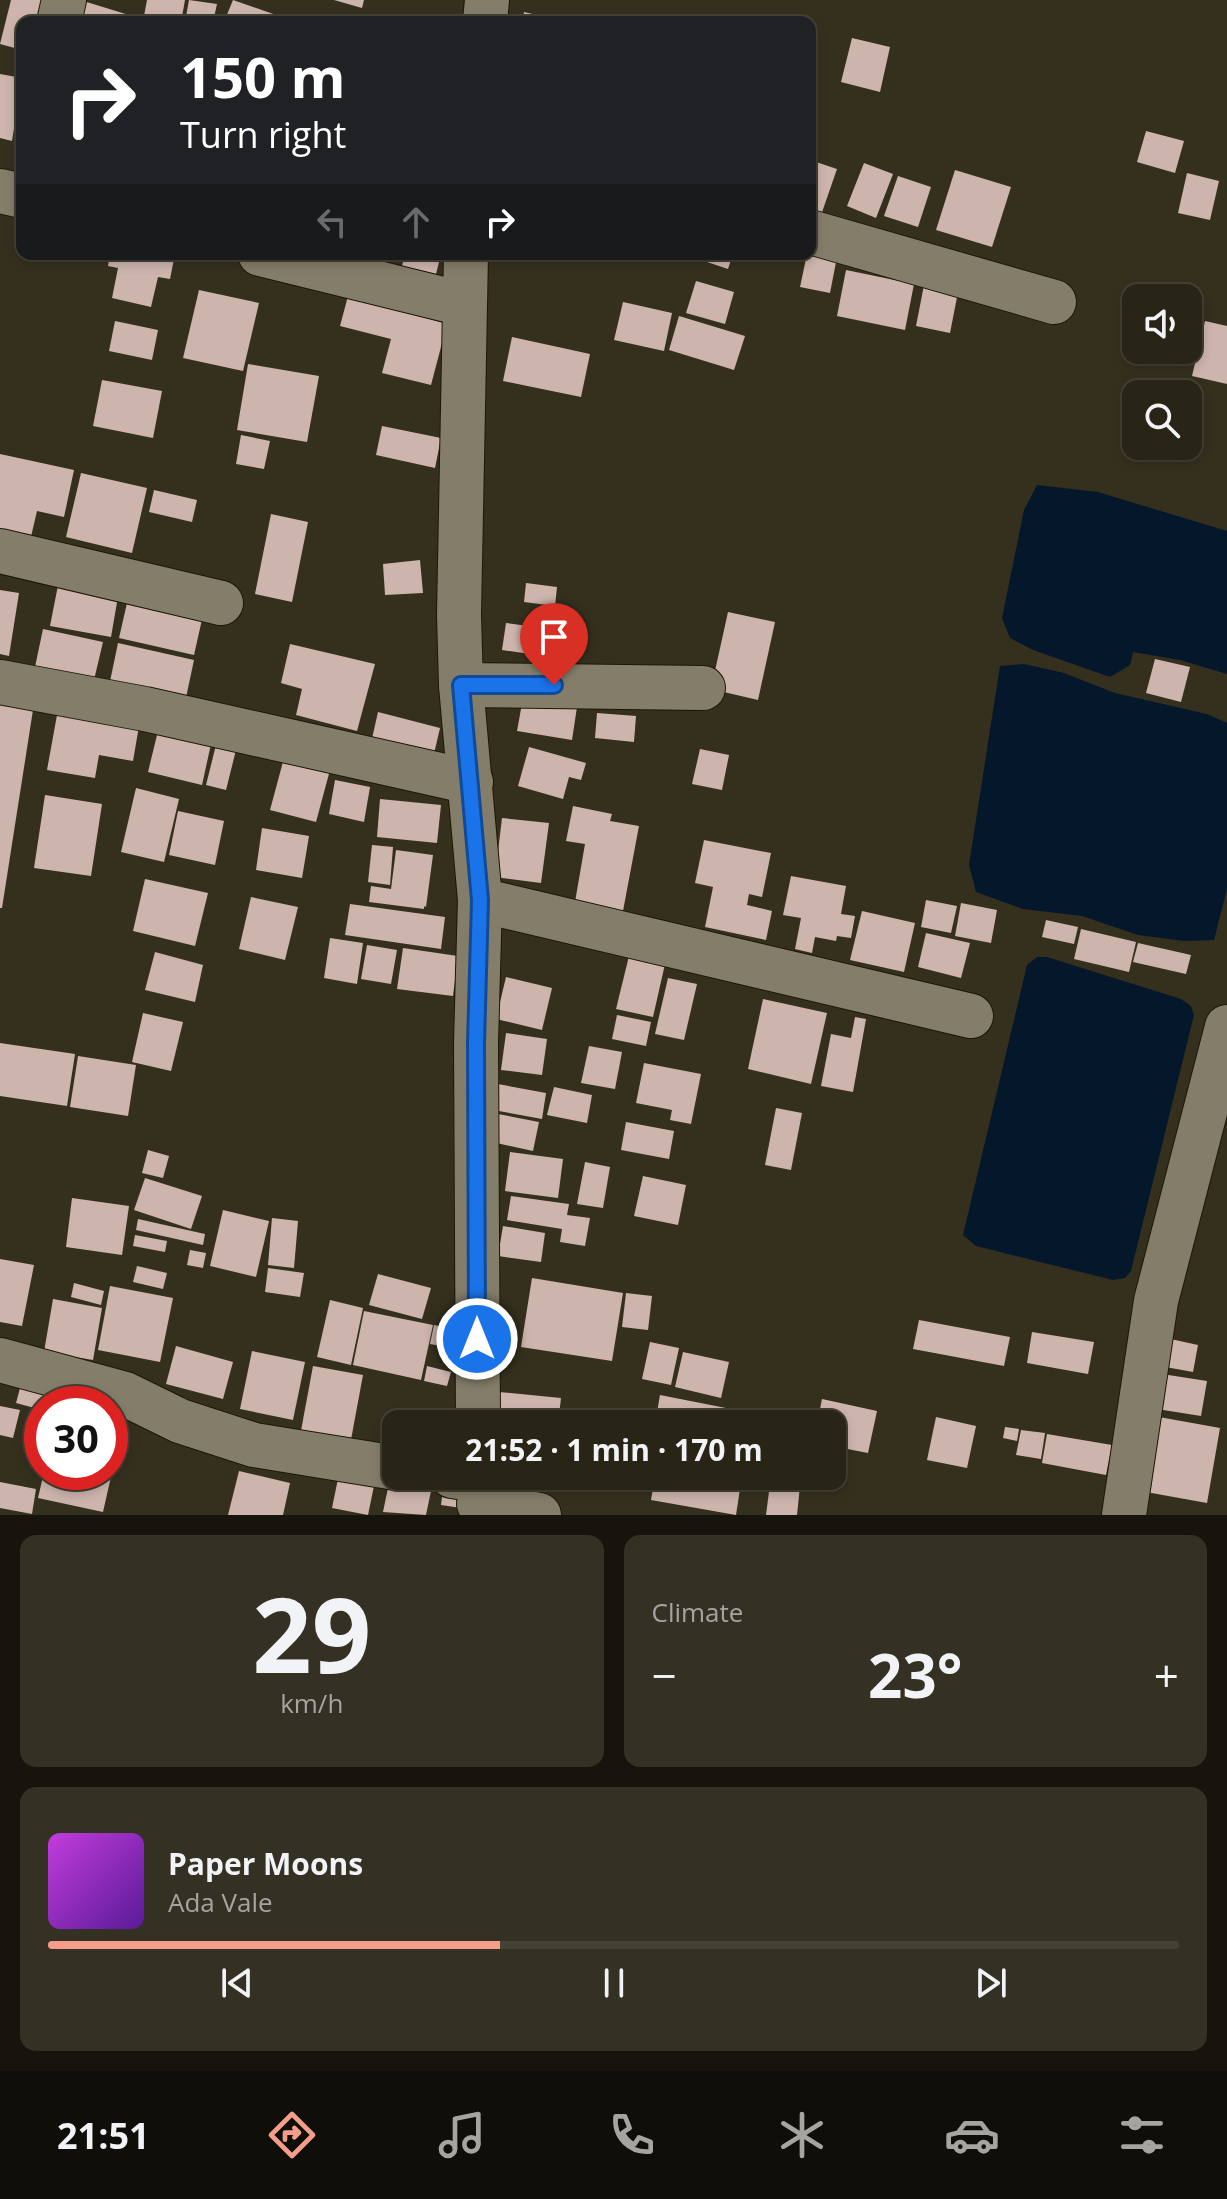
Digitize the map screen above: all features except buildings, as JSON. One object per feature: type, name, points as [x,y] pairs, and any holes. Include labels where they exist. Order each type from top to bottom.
[{"type":"street","points":[[816,234],[1054,302]]},
{"type":"street","points":[[284,260],[463,304]]},
{"type":"street","points":[[466,260],[459,615],[461,685],[480,900],[476,1043],[478,1410]]},
{"type":"street","points":[[0,551],[221,603]]},
{"type":"street","points":[[0,682],[145,709],[471,782]]},
{"type":"street","points":[[461,685],[703,688]]},
{"type":"street","points":[[480,900],[971,1016]]},
{"type":"street","points":[[1124,1515],[1156,1301],[1227,1027]]},
{"type":"street","points":[[0,1360],[125,1394],[180,1421],[254,1445],[382,1466]]},
{"type":"street","points":[[473,1490],[539,1515]]},
{"type":"water","points":[[1037,485],[1098,492],[1227,531],[1227,674],[1180,660],[1133,652],[1130,665],[1110,677],[1033,650],[1010,638],[1002,618],[1024,510]]},
{"type":"water","points":[[1024,664],[1064,673],[1115,693],[1207,714],[1227,723],[1227,889],[1214,940],[1184,941],[1138,935],[1082,916],[1023,909],[976,892],[969,865],[1000,666]]},
{"type":"water","points":[[1037,957],[1047,957],[1181,999],[1191,1006],[1194,1015],[1131,1271],[1125,1278],[1113,1280],[976,1246],[963,1235],[1027,965]]},
{"type":"route","points":[[477,1339],[476,1043],[480,900],[461,685],[554,685]]}]
